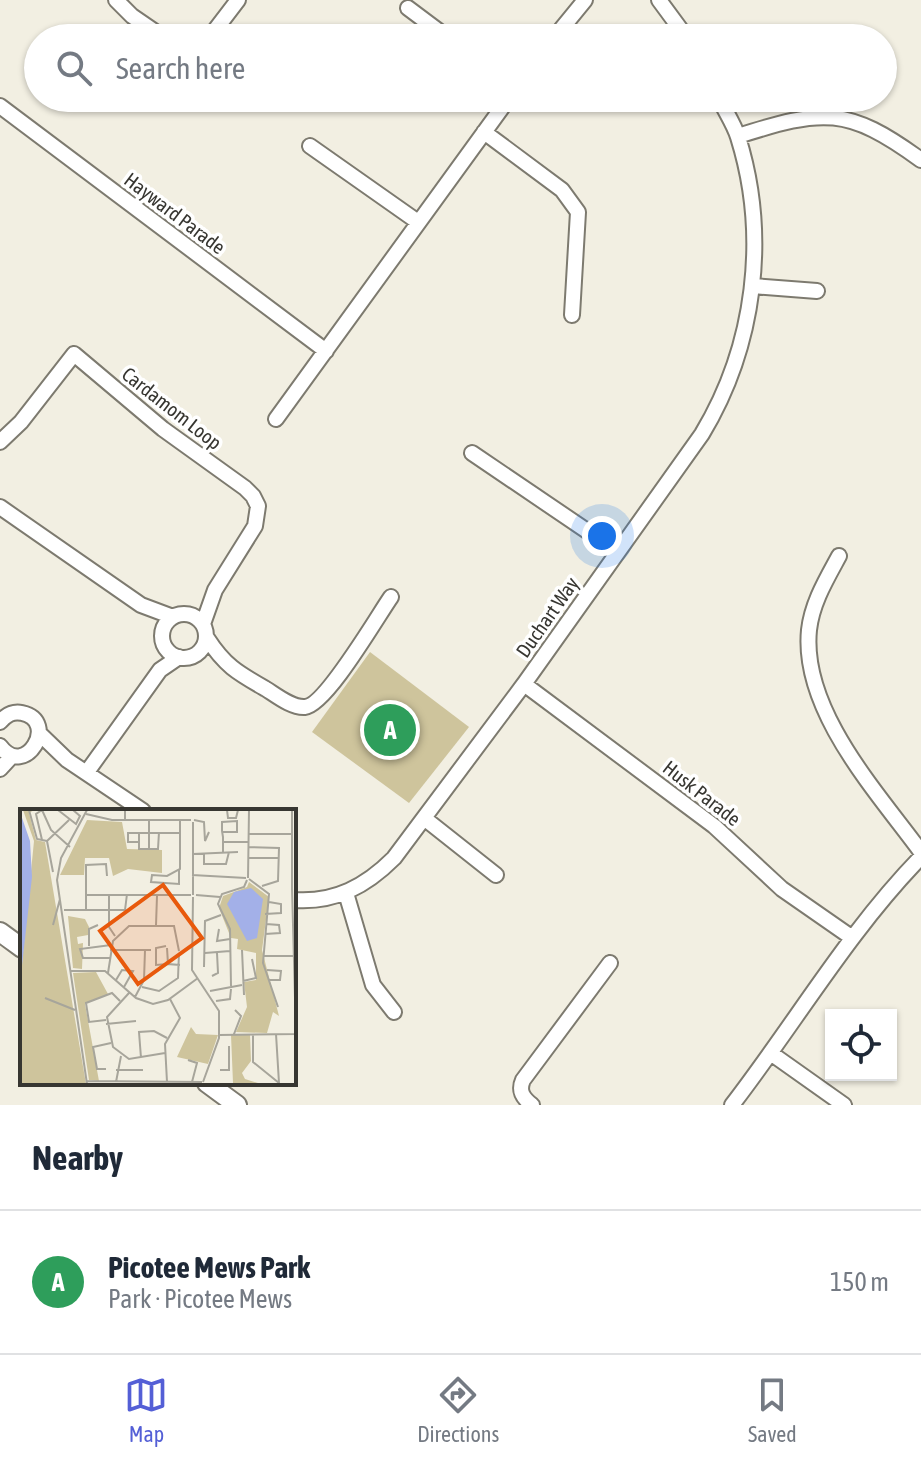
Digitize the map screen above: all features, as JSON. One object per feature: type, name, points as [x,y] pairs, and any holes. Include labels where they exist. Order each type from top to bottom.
[{"type":"main road","points":[[0,932],[20,947]]},
{"type":"main road","points":[[210,1085],[237,1105]]},
{"type":"street","points":[[116,0],[144,24]]},
{"type":"street","points":[[220,24],[238,0]]},
{"type":"street","points":[[565,24],[585,0]]},
{"type":"street","points":[[669,3],[680,24]]},
{"type":"street","points":[[408,8],[429,24]]},
{"type":"street","name":"Hayward Parade","points":[[0,106],[326,351]]},
{"type":"street","points":[[276,419],[499,112]]},
{"type":"street","name":"Duchart Way","points":[[296,900],[327,899],[346,893],[369,881],[388,864],[524,684],[702,434],[720,404],[744,337],[753,286],[752,217],[738,136],[726,112]]},
{"type":"street","points":[[738,136],[789,120],[837,118],[879,131],[921,160]]},
{"type":"street","points":[[484,132],[562,190],[578,212],[572,315]]},
{"type":"street","points":[[310,146],[418,222]]},
{"type":"street","points":[[753,286],[817,291]]},
{"type":"street","name":"Cardamom Loop","points":[[0,442],[21,422],[74,354],[146,416],[253,496],[258,515],[255,526],[215,590],[205,631]]},
{"type":"street","points":[[472,453],[618,552]]},
{"type":"street","points":[[0,507],[141,605],[180,615],[205,631],[223,662]]},
{"type":"street","points":[[732,1105],[772,1054],[851,937],[921,855],[845,748],[818,690],[809,652],[809,631],[819,593],[839,556]]},
{"type":"street","name":"Cardamom Loop","points":[[180,615],[215,590]]},
{"type":"street","points":[[141,605],[172,654],[223,662],[296,706],[305,707],[314,704],[329,690],[391,597]]},
{"type":"street","points":[[160,670],[166,623],[180,615]]},
{"type":"street","points":[[87,772],[160,670],[203,649],[205,631]]},
{"type":"street","name":"Husk Parade","points":[[524,684],[714,826],[782,889],[851,937]]},
{"type":"street","points":[[3,715],[20,712],[30,716],[40,734],[67,760],[140,809]]},
{"type":"street","points":[[31,752],[40,734]]},
{"type":"street","points":[[0,746],[12,756]]},
{"type":"street","points":[[0,769],[12,756],[31,752],[67,760]]},
{"type":"street","points":[[424,818],[496,875]]},
{"type":"street","points":[[346,893],[373,985],[394,1012]]},
{"type":"street","points":[[532,1105],[522,1095],[523,1080],[610,963]]},
{"type":"street","points":[[772,1054],[844,1105]]},
{"type":"shaded area","points":[[370,652],[469,727],[409,803],[312,732]]},
{"type":"place","name":"Picotee Mews Park","points":[[390,730]]}]
